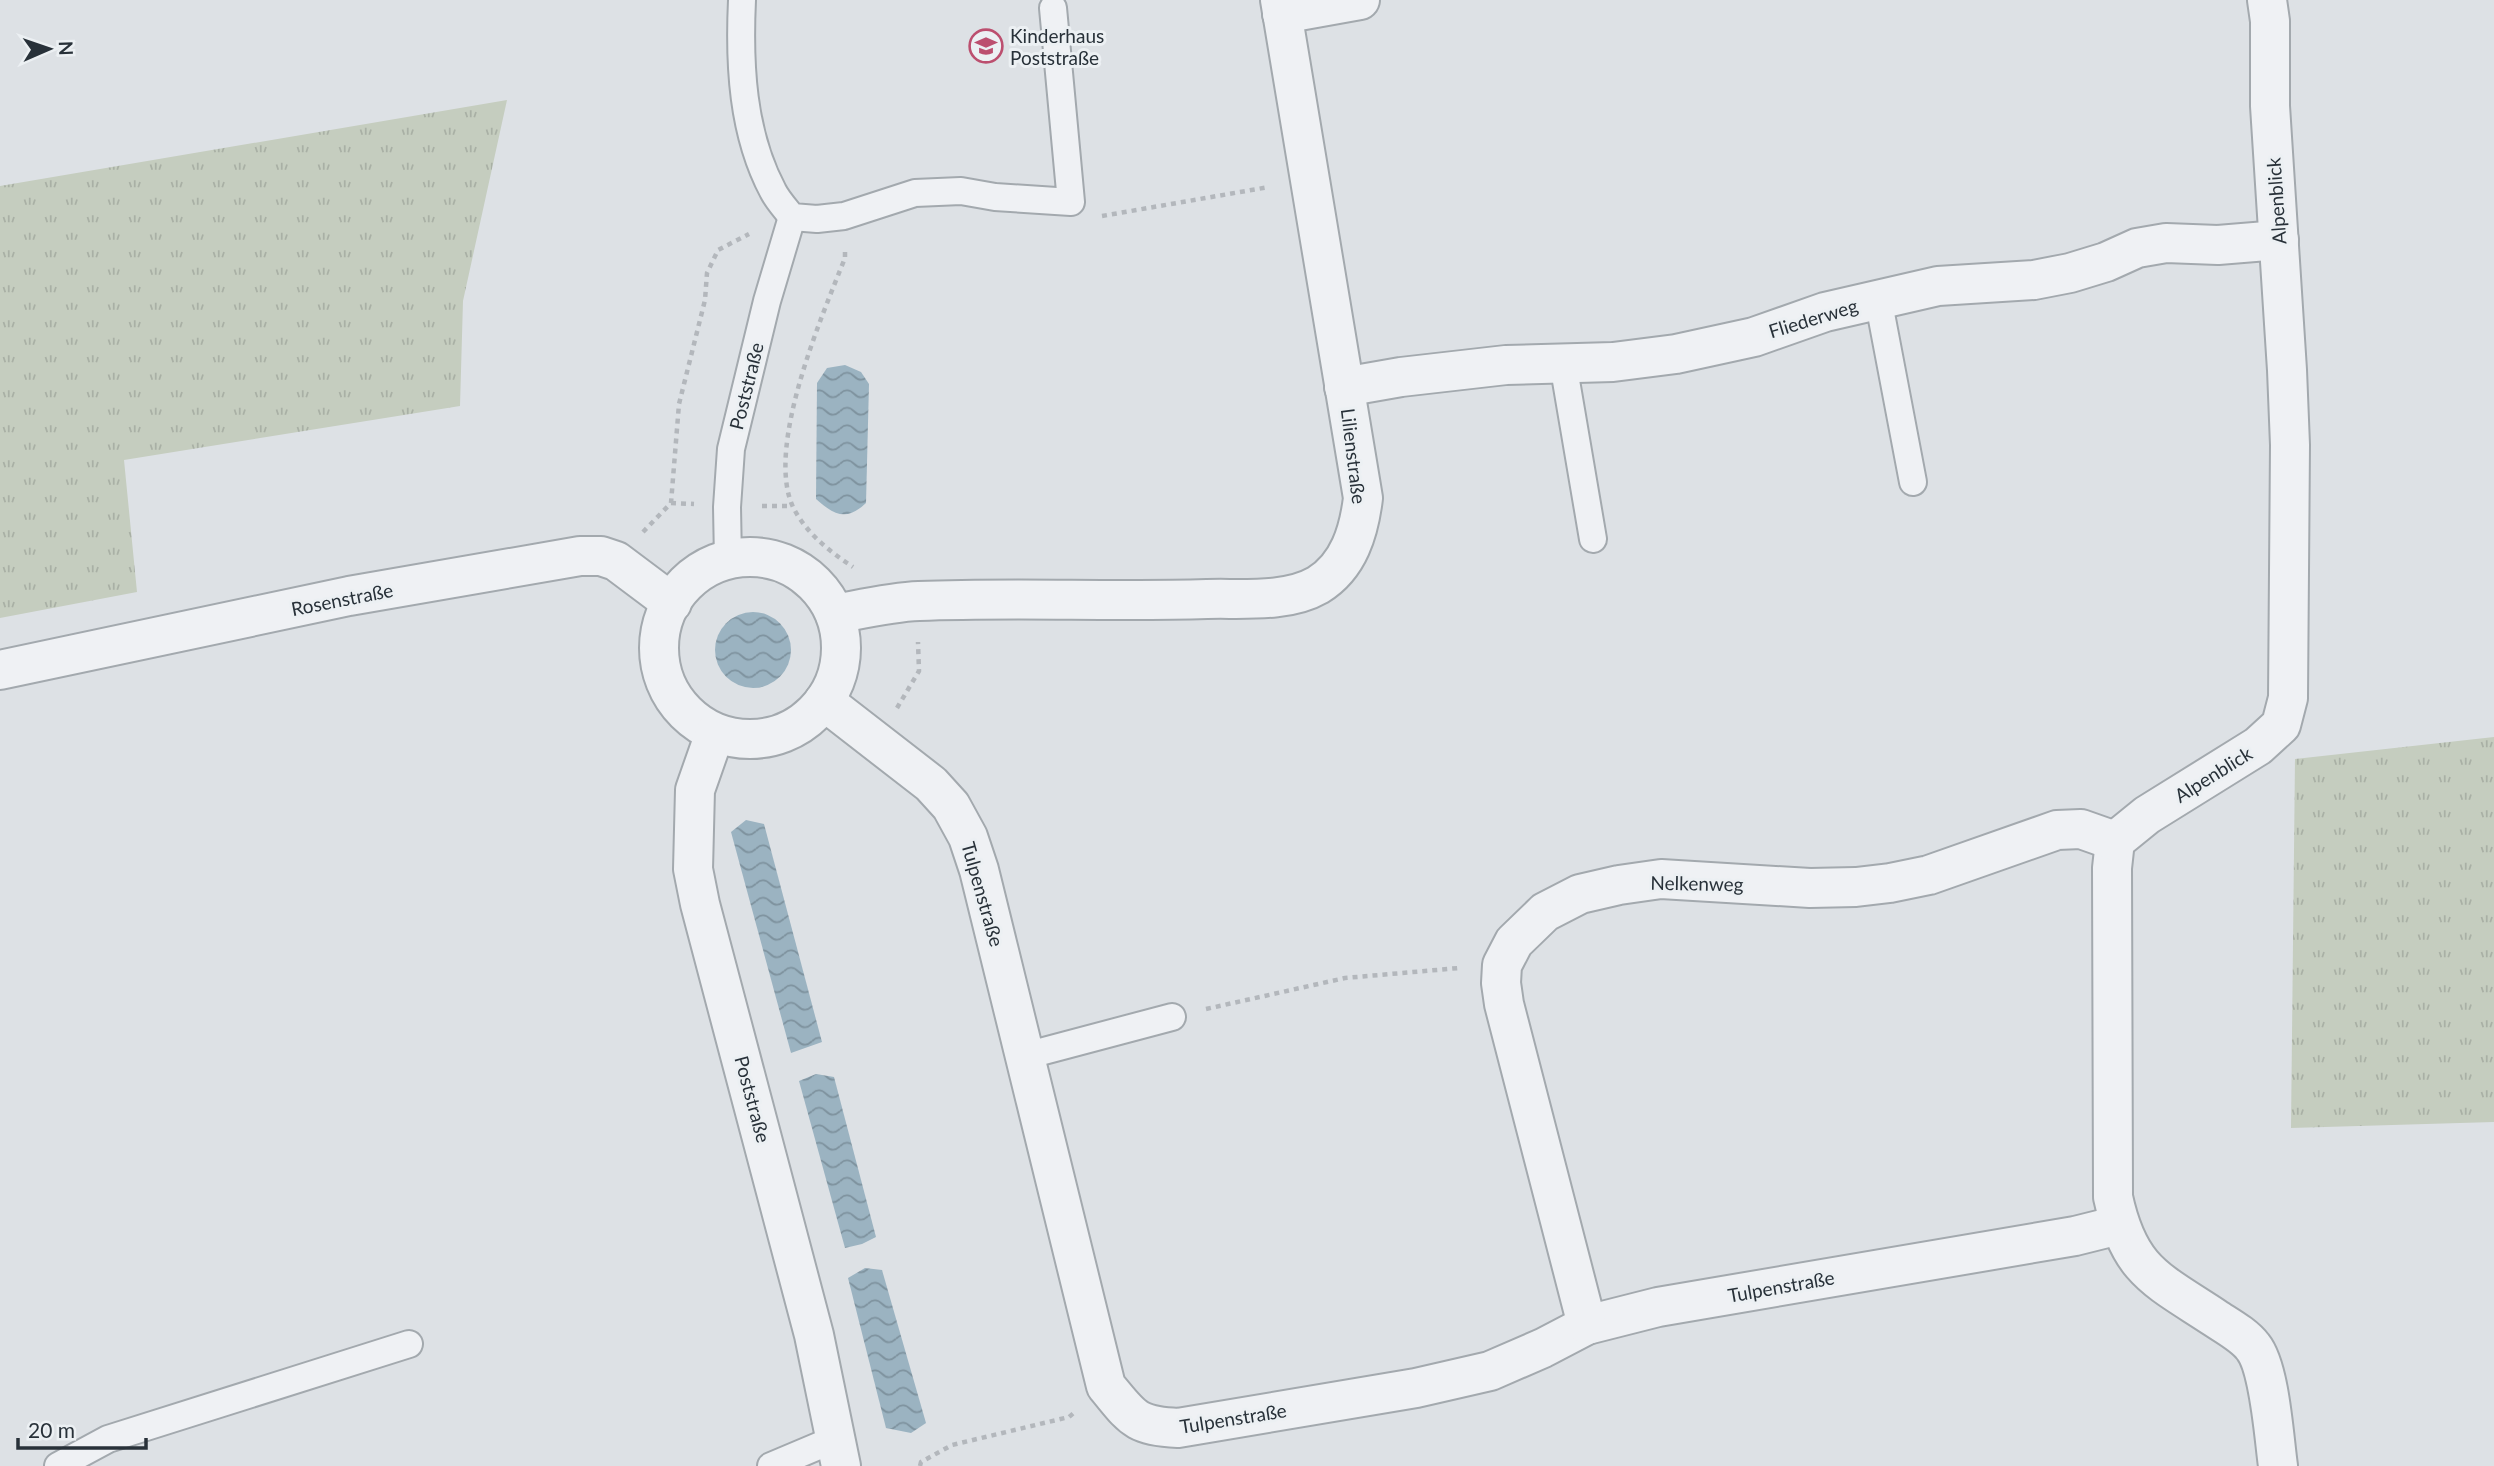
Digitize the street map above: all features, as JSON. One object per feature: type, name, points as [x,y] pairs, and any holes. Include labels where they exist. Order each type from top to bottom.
[{"type":"street","points":[[1281,7],[1360,0]]},
{"type":"street","name":"Alpenblick","points":[[2115,841],[2147,816],[2258,746],[2281,725],[2288,698],[2290,445],[2270,106],[2270,21],[2267,0]]},
{"type":"street","name":"Lilienstraße","points":[[835,614],[916,601],[1158,601],[1274,597],[1301,592],[1318,584],[1350,550],[1360,525],[1363,498],[1281,7]]},
{"type":"street","name":"Fliederweg","points":[[1344,387],[1401,377],[1506,365],[1613,362],[1714,347],[1878,298],[1938,286],[2046,278],[2106,262],[2137,247],[2166,243],[2218,245],[2278,240]]},
{"type":"street","name":"Rosenstraße","points":[[0,670],[349,596],[580,556],[601,556],[616,561],[672,603]]},
{"type":"street","points":[[763,558],[785,564],[806,576],[822,593],[835,614],[841,637],[840,661],[834,684],[824,701],[805,721],[785,733],[761,739],[738,739],[715,733],[694,721],[677,704],[666,683],[659,660],[660,636],[666,613],[678,592],[695,576],[728,560],[763,558]]},
{"type":"street","name":"Tulpenstraße","points":[[824,701],[931,784],[951,806],[968,836],[979,870],[1106,1386],[1133,1418],[1154,1427],[1178,1428],[1416,1388],[1490,1371],[1544,1348],[1587,1325],[1658,1307],[2075,1236],[2119,1225]]},
{"type":"street","name":"Poststraße","points":[[715,733],[695,790],[693,869],[814,1335],[838,1452]]},
{"type":"street","name":"Nelkenweg","points":[[1502,965],[1514,942],[1545,912],[1580,894],[1619,885],[1661,879],[1810,888],[1856,887],[1928,875],[2057,830],[2081,829],[2115,841]]},
{"type":"street","points":[[2115,841],[2112,868],[2113,1197],[2119,1225],[2135,1257],[2151,1276],[2254,1347],[2269,1392],[2278,1466]]},
{"type":"street","points":[[1502,965],[1504,1004],[1587,1325]]},
{"type":"lane","points":[[743,0],[741,63],[751,128],[760,163],[774,193],[792,217],[817,219],[844,216],[915,192],[961,191],[995,197],[1071,202],[1053,8]]},
{"type":"lane","name":"Poststraße","points":[[728,560],[727,507],[731,449],[767,301],[792,217]]},
{"type":"lane","points":[[1878,298],[1913,482]]},
{"type":"lane","points":[[1563,363],[1593,539]]},
{"type":"lane","points":[[1025,1056],[1172,1017]]},
{"type":"lane","points":[[58,1466],[108,1439],[409,1344]]},
{"type":"lane","points":[[771,1466],[838,1452]]},
{"type":"path","points":[[1071,202],[1094,217],[1311,180]]},
{"type":"path","points":[[844,216],[845,258],[799,381],[788,431],[786,465],[792,506],[807,530],[829,552],[862,571]]},
{"type":"path","points":[[616,561],[671,503],[679,404],[703,309],[707,273],[718,250],[792,217]]},
{"type":"path","points":[[878,742],[919,671],[916,601]]},
{"type":"path","points":[[1172,1017],[1345,978],[1502,965]]},
{"type":"path","points":[[920,1466],[922,1462],[952,1445],[1069,1417],[1106,1386]]},
{"type":"green space","points":[[507,100],[463,301],[460,406],[124,460],[137,592],[0,618],[0,186]]},
{"type":"green space","points":[[2494,737],[2494,1122],[2291,1128],[2295,759]]},
{"type":"water","points":[[845,365],[861,372],[869,384],[866,503],[853,512],[841,514],[816,499],[817,383],[827,368]]},
{"type":"water","points":[[746,612],[760,612],[774,618],[785,629],[789,635],[789,665],[780,677],[768,686],[746,688],[732,682],[721,671],[715,657],[715,643],[721,629],[732,618]]},
{"type":"water","points":[[746,820],[764,824],[822,1042],[791,1053],[731,832]]},
{"type":"water","points":[[816,1074],[834,1077],[876,1237],[845,1248],[799,1081]]},
{"type":"water","points":[[865,1268],[882,1270],[926,1423],[911,1433],[886,1428],[848,1278]]},
{"type":"place","name":"Kinderhaus Poststraße","points":[[986,46]]}]
